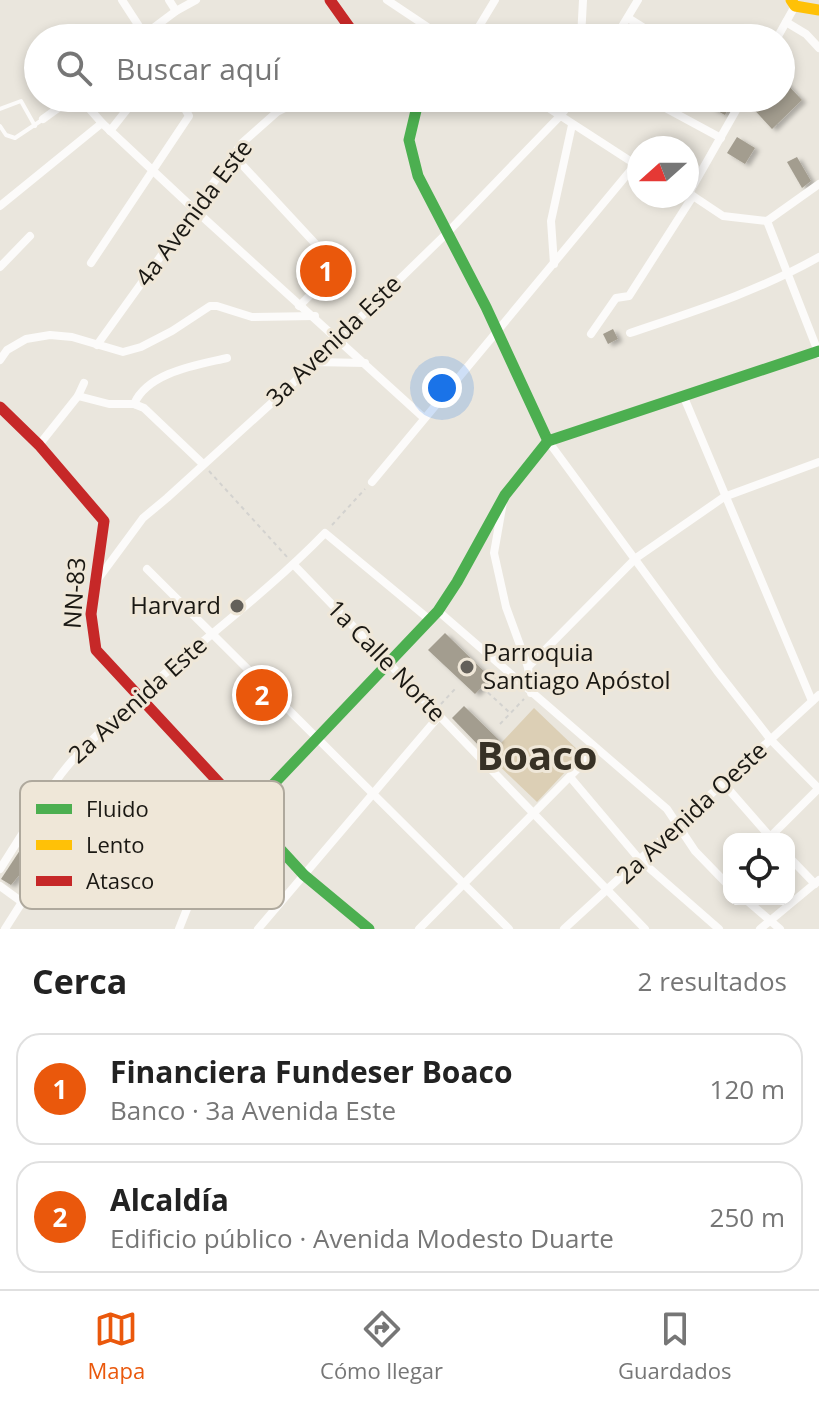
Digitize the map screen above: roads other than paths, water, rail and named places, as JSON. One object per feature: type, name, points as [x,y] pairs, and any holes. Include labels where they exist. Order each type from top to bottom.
[{"type":"main road","points":[[330,0],[347,24]]},
{"type":"main road","points":[[793,3],[819,10]]},
{"type":"main road","points":[[417,112],[409,135],[409,146],[426,194],[499,331],[548,441]]},
{"type":"main road","points":[[275,781],[434,616],[465,572],[503,497],[530,459],[548,441],[819,352]]},
{"type":"main road","name":"NN-83","points":[[0,407],[39,445],[104,521],[91,614],[94,645],[217,781]]},
{"type":"main road","name":"NN-83","points":[[284,854],[304,875],[369,929]]},
{"type":"street","points":[[122,0],[136,24]]},
{"type":"street","points":[[169,0],[176,11]]},
{"type":"street","points":[[160,24],[196,0]]},
{"type":"street","points":[[387,0],[423,24]]},
{"type":"street","points":[[480,24],[495,0]]},
{"type":"street","points":[[582,24],[583,0]]},
{"type":"street","points":[[624,24],[638,0]]},
{"type":"street","points":[[789,24],[786,22],[793,3]]},
{"type":"street","points":[[628,18],[638,24]]},
{"type":"street","points":[[795,27],[819,48]]},
{"type":"street","points":[[43,119],[53,112]]},
{"type":"street","points":[[92,112],[195,210],[424,418]]},
{"type":"street","points":[[110,131],[125,112]]},
{"type":"street","points":[[91,263],[189,116],[187,112]]},
{"type":"street","name":"4a Avenida Este","points":[[97,345],[242,143],[277,112]]},
{"type":"street","points":[[554,112],[627,160]]},
{"type":"street","name":"3a Avenida Este","points":[[95,583],[143,518],[314,362],[448,232],[563,112]]},
{"type":"street","points":[[673,112],[721,138]]},
{"type":"street","points":[[699,178],[735,112]]},
{"type":"street","points":[[0,206],[102,123]]},
{"type":"street","points":[[554,264],[551,221],[572,125]]},
{"type":"street","points":[[233,155],[336,266],[336,270],[300,303],[296,316]]},
{"type":"street","points":[[372,482],[627,178]]},
{"type":"street","points":[[699,200],[723,216],[767,221],[819,184]]},
{"type":"street","points":[[591,334],[616,298],[629,296],[682,208]]},
{"type":"street","points":[[767,221],[819,352]]},
{"type":"street","points":[[1,262],[30,236]]},
{"type":"street","points":[[630,333],[733,298],[819,257]]},
{"type":"street","points":[[0,360],[7,350],[26,339],[50,335],[72,337],[123,352],[141,347],[172,331],[210,306],[252,317],[315,316]]},
{"type":"street","points":[[134,404],[139,392],[160,378],[227,358]]},
{"type":"street","points":[[314,362],[366,364]]},
{"type":"street","points":[[39,445],[78,396],[84,383]]},
{"type":"street","points":[[683,395],[724,497],[816,698]]},
{"type":"street","points":[[78,396],[144,408],[203,464]]},
{"type":"street","points":[[548,441],[771,740],[819,788],[776,833]]},
{"type":"street","points":[[528,667],[636,558],[724,497],[819,462]]},
{"type":"street","points":[[503,497],[494,553],[506,607],[528,667],[531,693]]},
{"type":"street","name":"2a Avenida Este","points":[[56,781],[65,766],[139,695],[294,565],[328,530],[434,616]]},
{"type":"street","name":"1a Calle Norte","points":[[294,565],[645,929]]},
{"type":"street","points":[[147,569],[509,929]]},
{"type":"street","points":[[434,616],[531,693],[667,809],[695,851],[723,880]]},
{"type":"street","name":"2a Avenida Oeste","points":[[564,929],[816,698]]},
{"type":"street","points":[[284,898],[437,713]]},
{"type":"street","points":[[419,929],[597,749]]},
{"type":"street","points":[[570,777],[640,860],[719,929]]},
{"type":"street","points":[[723,783],[767,833]]},
{"type":"street","points":[[0,869],[20,837]]},
{"type":"street","points":[[760,929],[817,882],[795,862]]},
{"type":"street","points":[[0,886],[20,901]]},
{"type":"street","name":"2a Avenida Este","points":[[5,929],[20,905]]},
{"type":"street","points":[[752,905],[780,929]]},
{"type":"street","points":[[179,929],[187,909]]},
{"type":"street","points":[[258,929],[275,909]]},
{"type":"lane","points":[[0,109],[21,101],[24,106]]},
{"type":"lane","points":[[27,112],[35,126]]},
{"type":"lane","points":[[0,126],[12,138],[43,119]]},
{"type":"place","name":"Financiera Fundeser Boaco","points":[[326,271]]},
{"type":"place","name":"Harvard","points":[[237,606]]},
{"type":"place","name":"Parroquia Santiago Apóstol","points":[[467,667]]},
{"type":"place","name":"Alcaldía","points":[[262,695]]},
{"type":"district","name":"Boaco","points":[[537,756]]}]
